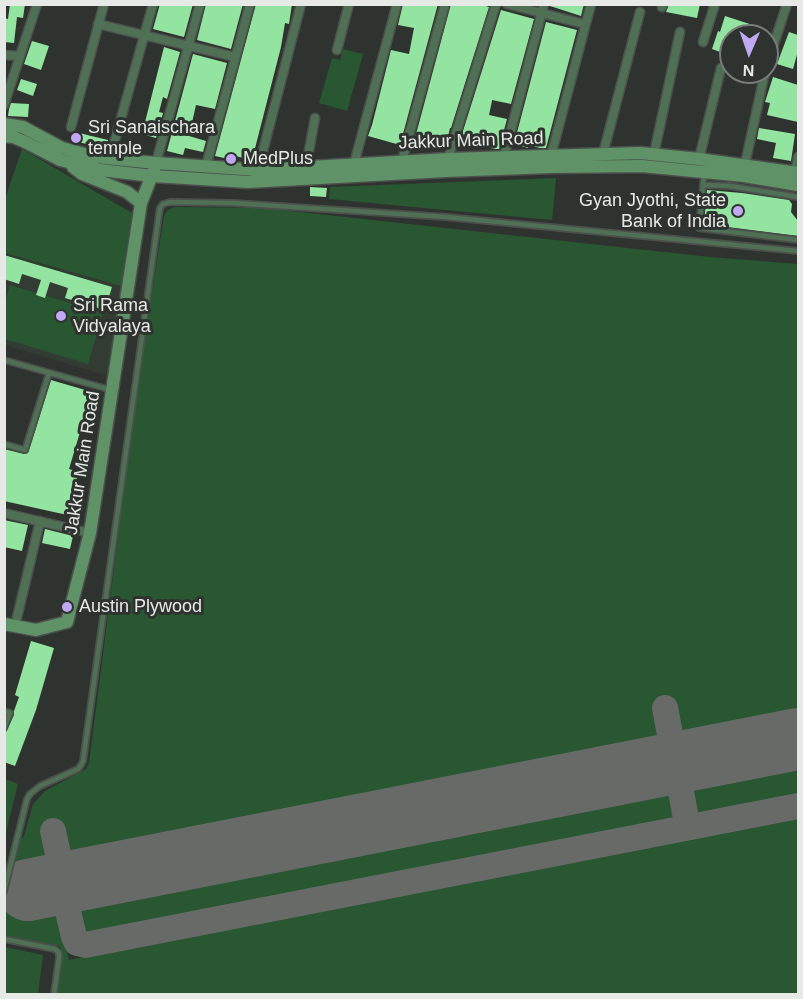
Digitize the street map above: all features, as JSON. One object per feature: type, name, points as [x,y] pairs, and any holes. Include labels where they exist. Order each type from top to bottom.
[{"type":"main road","points":[[4,124],[28,129],[62,148],[154,169]]},
{"type":"main road","points":[[4,136],[23,141],[66,162],[100,170],[154,169]]},
{"type":"main road","name":"Jakkur Main Road","points":[[154,169],[248,182],[551,161],[603,154],[654,154],[797,173]]},
{"type":"main road","name":"Jakkur Main Road","points":[[154,169],[206,166],[258,170],[504,157],[642,165],[705,171],[798,185]]},
{"type":"main road","points":[[66,162],[82,174],[127,192],[141,203]]},
{"type":"main road","name":"Jakkur Main Road","points":[[10,625],[36,630],[67,622],[90,533],[141,203],[154,169]]},
{"type":"street","points":[[4,105],[38,4]]},
{"type":"street","points":[[71,127],[104,4]]},
{"type":"street","points":[[113,147],[153,4]]},
{"type":"street","points":[[154,169],[200,4]]},
{"type":"street","points":[[206,166],[250,4]]},
{"type":"street","points":[[258,170],[301,4]]},
{"type":"street","points":[[337,50],[349,4]]},
{"type":"street","points":[[354,164],[397,4]]},
{"type":"street","points":[[402,161],[446,4]]},
{"type":"street","points":[[448,159],[496,4]]},
{"type":"street","points":[[507,4],[543,9],[584,24]]},
{"type":"street","points":[[551,161],[584,24],[591,4]]},
{"type":"street","points":[[704,42],[716,4]]},
{"type":"street","points":[[779,28],[787,4]]},
{"type":"street","points":[[504,157],[543,9]]},
{"type":"street","points":[[603,154],[640,12]]},
{"type":"street","points":[[98,24],[235,57]]},
{"type":"street","points":[[654,154],[680,32]]},
{"type":"street","points":[[4,55],[20,56]]},
{"type":"street","points":[[699,159],[719,80]]},
{"type":"street","points":[[744,165],[762,84]]},
{"type":"street","points":[[306,167],[315,118]]},
{"type":"street","points":[[797,173],[798,157]]},
{"type":"street","points":[[4,513],[90,533]]},
{"type":"street","points":[[10,625],[40,521]]},
{"type":"lane","points":[[705,171],[699,228],[798,240]]},
{"type":"lane","points":[[703,185],[730,186],[798,197]]},
{"type":"lane","points":[[4,891],[30,794],[40,786],[78,769],[82,761],[159,214],[163,204],[233,202],[434,216],[798,251]]},
{"type":"lane","points":[[4,360],[113,391]]},
{"type":"lane","points":[[4,444],[25,450],[49,373]]},
{"type":"lane","points":[[4,711],[10,713],[4,728]]},
{"type":"lane","points":[[4,939],[55,949],[59,958],[54,994]]},
{"type":"shaded area","name":"Sri Rama Vidyalaya","points":[[4,253],[121,286],[108,376],[5,345]]},
{"type":"green space","points":[[343,49],[363,54],[347,111],[319,103],[332,58],[340,60]]},
{"type":"green space","points":[[22,149],[132,213],[121,286],[5,253],[5,199]]},
{"type":"green space","points":[[556,178],[552,220],[329,199],[330,187]]},
{"type":"green space","points":[[174,207],[263,208],[710,257],[798,264],[798,725],[688,746],[682,740],[675,705],[655,708],[661,744],[660,749],[655,752],[76,867],[70,863],[63,822],[43,830],[50,871],[23,878],[28,906],[41,903],[53,907],[59,914],[69,960],[798,818],[798,994],[57,994],[63,955],[60,947],[5,936],[5,903],[21,838],[24,836],[33,804],[45,791],[86,769],[89,763],[145,338],[164,216]]},
{"type":"green space","points":[[10,285],[103,313],[88,364],[5,339],[5,302]]},
{"type":"green space","points":[[798,754],[798,796],[706,814],[699,814],[695,810],[690,781],[694,774]]},
{"type":"green space","points":[[5,779],[18,784],[5,836]]},
{"type":"green space","points":[[661,782],[669,786],[674,811],[673,817],[668,820],[94,935],[87,935],[83,931],[78,902],[82,895]]},
{"type":"green space","points":[[5,947],[43,955],[38,994],[5,994]]},
{"type":"building","points":[[10,4],[25,4],[23,18],[17,17],[14,43],[4,42],[4,18],[8,19]]},
{"type":"building","points":[[160,4],[193,4],[184,37],[153,29]]},
{"type":"building","points":[[206,4],[243,4],[231,49],[197,40]]},
{"type":"building","points":[[256,4],[292,4],[289,24],[285,23],[252,160],[235,156],[233,160],[215,156]]},
{"type":"building","points":[[403,4],[438,4],[400,145],[368,136],[391,50],[409,54],[414,28],[398,25]]},
{"type":"building","points":[[451,4],[479,4],[489,7],[446,145],[415,138]]},
{"type":"building","points":[[550,4],[584,4],[581,16],[550,6]]},
{"type":"building","points":[[669,4],[700,4],[697,18],[666,12]]},
{"type":"building","points":[[501,10],[534,19],[511,104],[492,100],[489,115],[507,119],[499,149],[482,146],[482,148],[461,143]]},
{"type":"building","points":[[725,16],[750,24],[722,24]]},
{"type":"building","points":[[546,22],[577,30],[546,148],[528,145],[528,148],[514,144]]},
{"type":"building","points":[[719,32],[719,52],[712,49]]},
{"type":"building","points":[[789,32],[798,35],[798,51],[793,69],[779,65]]},
{"type":"building","points":[[32,41],[49,46],[41,70],[24,64]]},
{"type":"building","points":[[164,47],[180,52],[167,99],[163,97],[159,112],[163,113],[156,138],[142,134]]},
{"type":"building","points":[[193,54],[227,63],[215,109],[196,105],[189,136],[206,141],[203,152],[185,148],[183,155],[167,151]]},
{"type":"building","points":[[21,79],[37,84],[33,96],[17,90]]},
{"type":"building","points":[[779,79],[798,85],[798,122],[767,115],[770,103],[765,102],[771,84],[779,84]]},
{"type":"building","points":[[11,103],[29,104],[28,117],[8,116]]},
{"type":"building","points":[[759,128],[795,134],[791,161],[773,158],[776,143],[757,139]]},
{"type":"building","points":[[72,133],[108,140],[107,149],[70,140]]},
{"type":"building","points":[[310,187],[327,188],[326,197],[310,196]]},
{"type":"building","points":[[707,190],[789,200],[792,204],[791,212],[798,221],[798,236],[704,224]]},
{"type":"building","points":[[4,255],[112,287],[105,310],[65,298],[68,288],[50,282],[45,298],[36,295],[41,280],[22,274],[19,284],[4,279]]},
{"type":"building","points":[[51,380],[92,392],[69,469],[79,472],[72,494],[85,497],[81,518],[4,501],[6,471],[4,471],[4,449],[28,453]]},
{"type":"building","points":[[4,520],[28,525],[22,551],[4,547]]},
{"type":"building","points":[[45,529],[73,536],[70,549],[42,543]]},
{"type":"building","points":[[31,641],[54,648],[36,710],[15,766],[4,762],[4,736],[14,715],[19,697],[15,695]]},
{"type":"taxiway","points":[[665,708],[673,750],[673,759],[668,764],[677,770],[687,824]]},
{"type":"taxiway","points":[[74,881],[65,889],[65,898],[74,937],[77,943],[85,945],[798,806]]},
{"type":"taxiway","points":[[53,831],[63,877],[74,881]]},
{"type":"runway","points":[[28,890],[798,739]]},
{"type":"place","name":"Sri Sanaischara temple","points":[[76,138]]},
{"type":"place","name":"MedPlus","points":[[231,159]]},
{"type":"place","name":"Gyan Jyothi, State Bank of India","points":[[738,211]]},
{"type":"place","name":"Sri Rama Vidyalaya","points":[[61,316]]},
{"type":"place","name":"Austin Plywood","points":[[67,607]]}]
